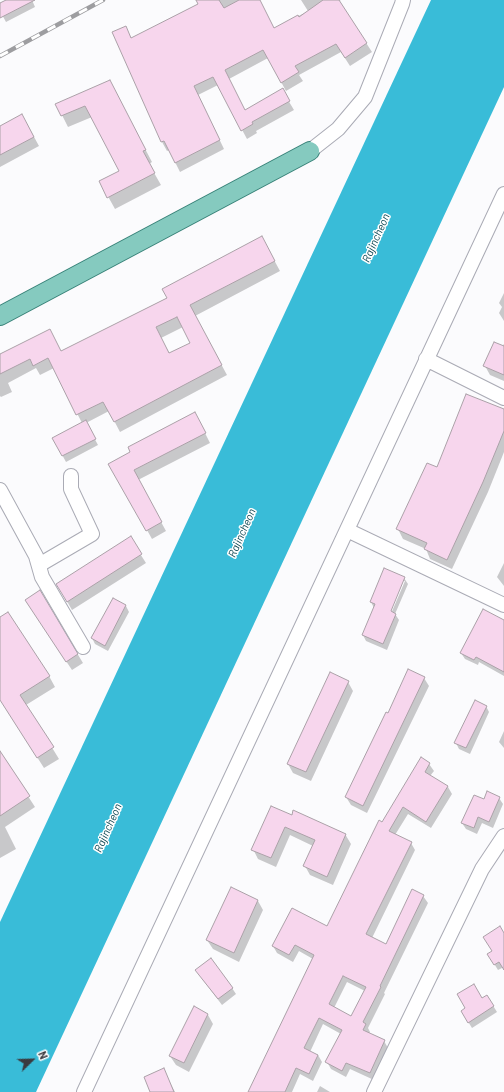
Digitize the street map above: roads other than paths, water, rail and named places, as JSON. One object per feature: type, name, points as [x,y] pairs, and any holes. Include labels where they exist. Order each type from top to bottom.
[{"type":"main road","points":[[0,316],[310,151]]},
{"type":"street","points":[[310,151],[338,129],[365,97],[403,0]]},
{"type":"street","points":[[84,1092],[504,194]]},
{"type":"street","points":[[426,359],[504,398]]},
{"type":"street","points":[[39,565],[92,534],[71,489],[71,476]]},
{"type":"street","points":[[0,490],[36,556],[45,583],[83,647]]},
{"type":"street","points":[[347,530],[504,605]]},
{"type":"street","points":[[374,1092],[482,869],[504,836]]},
{"type":"water","name":"Rajincheon","points":[[431,0],[504,0],[504,87],[36,1092],[0,1092],[0,922]]},
{"type":"railway","points":[[0,56],[103,0]]}]
